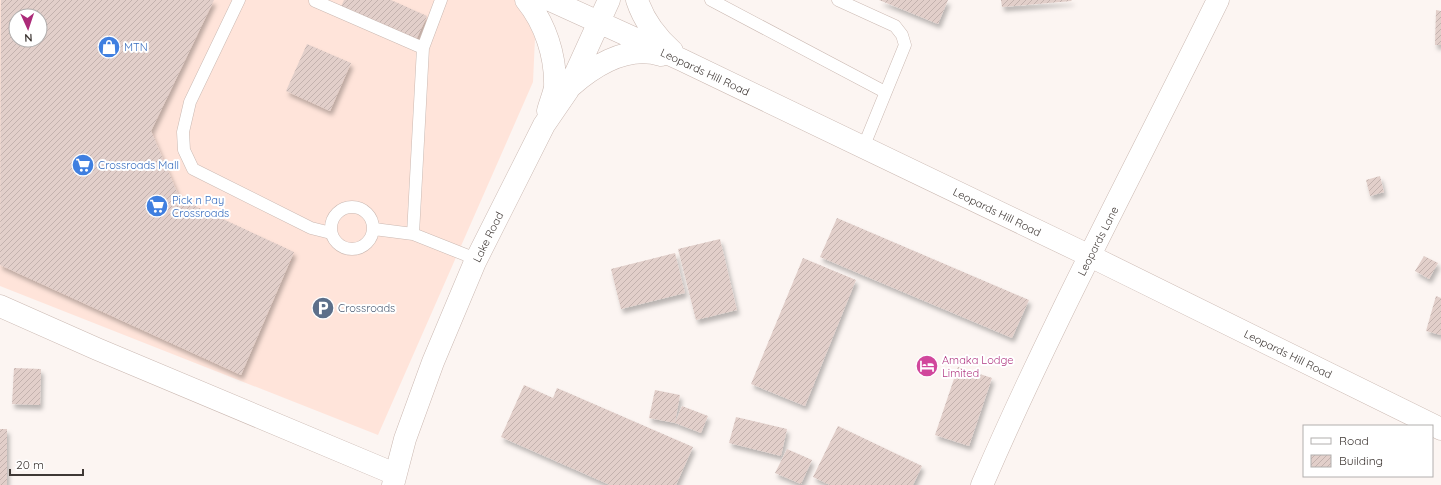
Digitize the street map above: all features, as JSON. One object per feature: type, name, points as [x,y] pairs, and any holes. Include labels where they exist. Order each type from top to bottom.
[{"type":"main road","points":[[526,0],[535,12],[551,47],[555,87],[544,125]]},
{"type":"main road","name":"Leopards Hill Road","points":[[550,0],[682,60],[1090,256],[1433,425]]},
{"type":"main road","name":"Lake Road","points":[[394,479],[405,439],[428,376],[475,262],[544,125],[568,90],[609,0]]},
{"type":"main road","points":[[636,0],[642,17],[660,40],[682,60]]},
{"type":"main road","name":"Leopards Lane","points":[[982,485],[1002,438],[1090,256],[1218,0]]},
{"type":"main road","points":[[568,90],[586,73],[610,60],[633,53],[658,54],[682,60]]},
{"type":"main road","points":[[0,306],[394,479]]},
{"type":"lane","points":[[239,0],[190,102],[182,132],[184,150],[193,169],[312,228],[331,234]]},
{"type":"lane","points":[[315,0],[315,2],[423,48]]},
{"type":"lane","points":[[711,0],[886,92]]},
{"type":"lane","points":[[838,0],[894,26],[902,35],[904,46],[863,148]]},
{"type":"lane","points":[[413,234],[423,48],[437,1]]},
{"type":"lane","points":[[355,207],[365,211],[372,219],[374,229],[371,239],[364,247],[350,250],[338,245],[331,234],[331,223],[336,214],[345,208],[355,207]]},
{"type":"lane","points":[[374,229],[413,234],[466,255],[475,262]]},
{"type":"shaded area","name":"Crossroads","points":[[0,0],[517,0],[522,2],[535,38],[533,82],[378,435],[0,286]]},
{"type":"building","name":"Crossroads Mall","points":[[1,0],[214,0],[151,131],[180,199],[294,252],[241,375],[0,265]]},
{"type":"building","points":[[344,0],[391,0],[427,16],[415,42],[340,9]]},
{"type":"building","points":[[879,0],[948,0],[938,24]]},
{"type":"building","points":[[1001,0],[1071,0],[1072,1],[1002,7]]},
{"type":"building","points":[[1436,10],[1441,11],[1441,45],[1435,45]]},
{"type":"building","points":[[307,44],[351,63],[330,111],[286,91]]},
{"type":"building","points":[[1380,176],[1384,192],[1370,196],[1366,180]]},
{"type":"building","points":[[837,218],[1029,300],[1012,338],[820,257]]},
{"type":"building","points":[[720,239],[737,310],[696,320],[678,249]]},
{"type":"building","points":[[675,253],[685,293],[621,309],[611,269]]},
{"type":"building","points":[[1424,256],[1438,263],[1429,279],[1415,271]]},
{"type":"building","points":[[803,258],[856,280],[805,406],[751,384]]},
{"type":"building","points":[[1436,296],[1441,298],[1441,335],[1426,331]]},
{"type":"building","points":[[958,367],[992,378],[969,446],[935,435]]},
{"type":"building","points":[[14,368],[41,369],[40,405],[12,404]]},
{"type":"building","points":[[524,385],[553,398],[557,388],[693,447],[676,485],[610,485],[501,437]]},
{"type":"building","points":[[655,390],[680,395],[675,423],[649,418]]},
{"type":"building","points":[[682,406],[708,416],[701,433],[675,423]]},
{"type":"building","points":[[736,417],[787,429],[781,456],[729,443]]},
{"type":"building","points":[[838,426],[922,466],[913,485],[830,485],[813,477]]},
{"type":"building","points":[[0,429],[7,429],[7,485],[0,485]]},
{"type":"building","points":[[787,449],[812,460],[801,484],[775,473]]},
{"type":"place","name":"MTN","points":[[109,47]]},
{"type":"place","name":"Crossroads Mall","points":[[83,165]]},
{"type":"place","name":"Pick n Pay Crossroads","points":[[157,206]]},
{"type":"place","name":"Crossroads","points":[[323,308]]},
{"type":"place","name":"Amaka Lodge Limited","points":[[927,366]]}]
